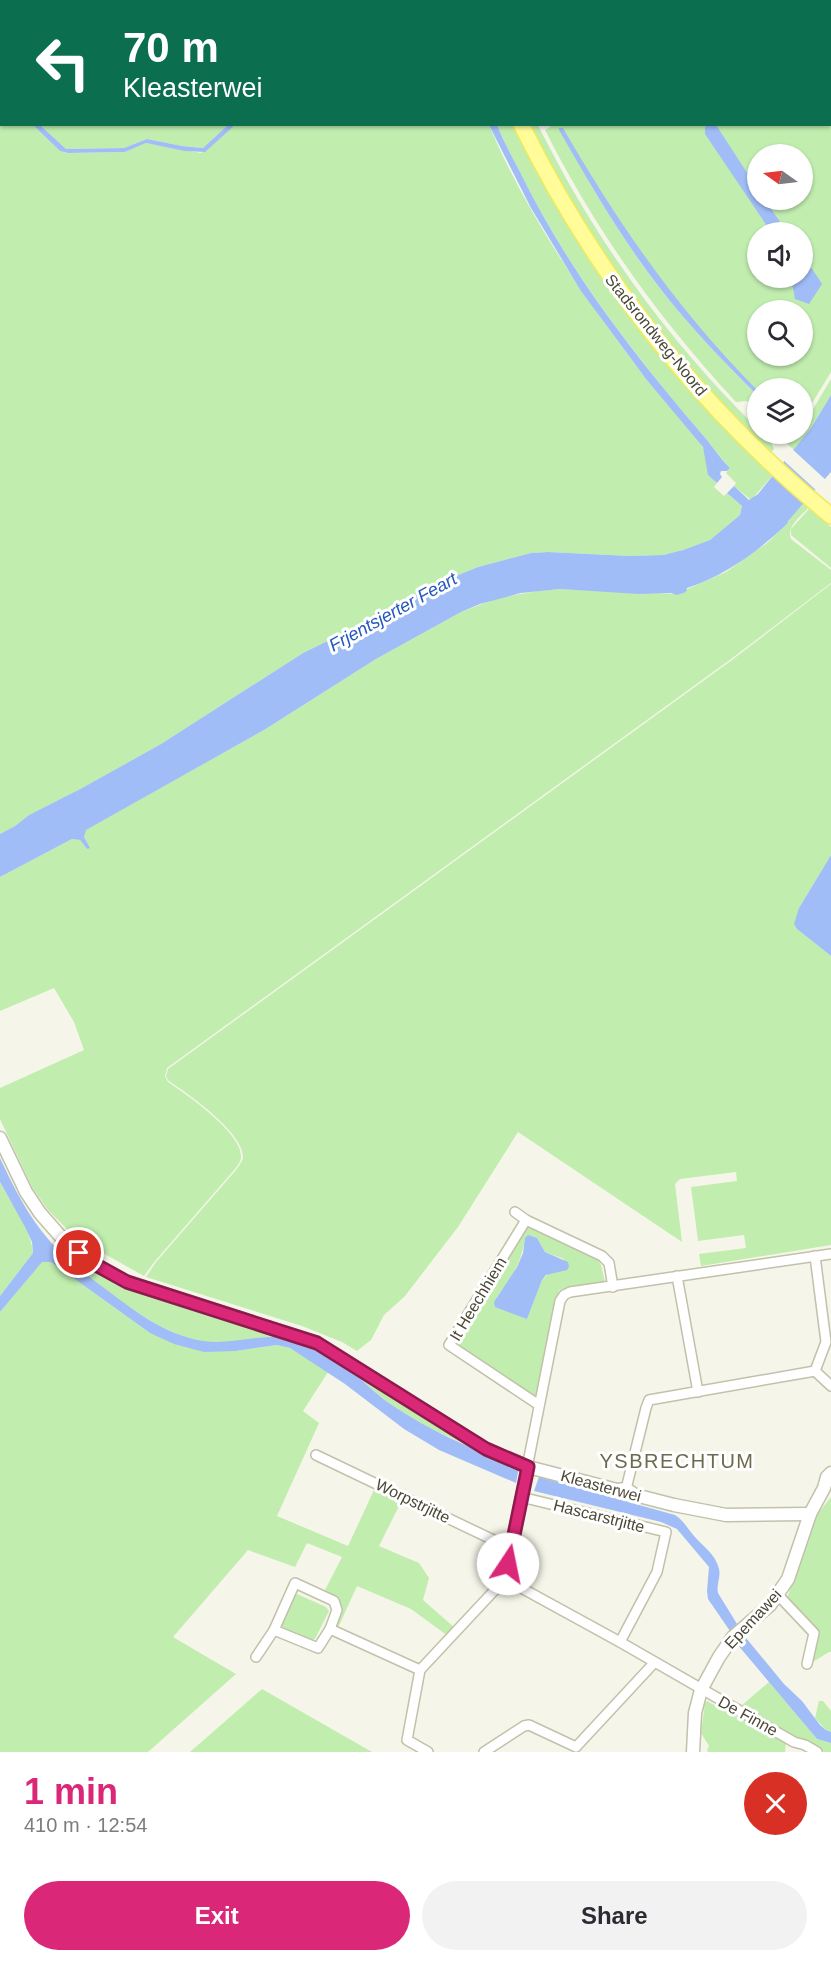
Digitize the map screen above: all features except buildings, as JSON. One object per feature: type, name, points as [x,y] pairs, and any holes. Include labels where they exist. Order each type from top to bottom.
[{"type":"main road","name":"Stadsrondweg-Noord","points":[[521,126],[561,202],[622,295],[686,376],[724,418],[825,511]]},
{"type":"street","name":"Kleasterwei","points":[[0,1138],[26,1192],[40,1214],[68,1245],[89,1261],[127,1282],[317,1343],[486,1449],[528,1467],[617,1490],[626,1490],[635,1495],[674,1505],[726,1515],[810,1514]]},
{"type":"street","points":[[515,1212],[526,1220],[602,1256],[609,1263],[613,1287]]},
{"type":"street","name":"It Heechhiem","points":[[526,1220],[449,1346],[540,1406]]},
{"type":"street","points":[[428,1752],[407,1740],[420,1670],[505,1579],[560,1301],[564,1295],[570,1292],[831,1254]]},
{"type":"street","points":[[815,1256],[826,1342],[815,1371]]},
{"type":"street","points":[[677,1276],[698,1392]]},
{"type":"street","points":[[815,1371],[831,1386]]},
{"type":"street","points":[[626,1490],[649,1400],[815,1371]]},
{"type":"street","name":"Worpstrjitte","points":[[316,1455],[510,1548]]},
{"type":"street","name":"Epemawei","points":[[693,1752],[695,1713],[701,1690],[733,1637],[760,1614],[778,1595],[788,1579],[810,1514],[828,1487],[827,1477],[831,1473]]},
{"type":"street","name":"Hascarstrjitte","points":[[521,1497],[666,1532],[657,1572],[620,1642]]},
{"type":"street","points":[[505,1579],[620,1642],[701,1690]]},
{"type":"street","points":[[256,1657],[274,1630],[295,1583],[334,1601],[337,1610],[330,1629],[318,1648],[274,1630]]},
{"type":"street","points":[[778,1595],[814,1633],[807,1664]]},
{"type":"street","points":[[330,1629],[420,1670]]},
{"type":"street","points":[[484,1752],[524,1726],[530,1725],[576,1747],[654,1663]]},
{"type":"street","name":"De Finne","points":[[701,1690],[794,1742],[817,1752]]},
{"type":"street","name":"De Finne","points":[[790,1752],[794,1742]]},
{"type":"green space","points":[[0,126],[34,126],[60,151],[68,153],[125,152],[146,143],[201,153],[234,126],[489,126],[504,159],[539,224],[600,317],[644,376],[696,437],[705,451],[712,478],[717,483],[714,487],[724,496],[727,493],[742,506],[740,515],[710,540],[663,555],[531,553],[478,567],[451,578],[303,653],[161,744],[29,815],[0,834]]},
{"type":"green space","points":[[41,126],[227,126],[203,148],[147,139],[124,148],[66,149]]},
{"type":"green space","points":[[497,126],[515,126],[546,187],[758,463],[772,476],[751,500],[734,486],[736,483],[726,473],[730,468],[601,307],[557,240]]},
{"type":"green space","points":[[527,126],[539,126],[583,208],[608,247],[663,323],[747,418],[747,432],[725,410],[647,320],[582,222]]},
{"type":"green space","points":[[551,126],[831,126],[831,372],[813,402],[813,378],[747,378],[747,382],[724,360],[675,303],[587,179],[658,286],[706,342],[747,385],[747,401],[736,402],[655,306],[608,239],[545,130]]},
{"type":"green space","points":[[831,379],[831,395],[813,425],[813,409]]},
{"type":"green space","points":[[760,444],[772,444],[774,449],[770,454]]},
{"type":"green space","points":[[787,444],[799,444],[794,450]]},
{"type":"green space","points":[[803,504],[808,508],[792,526],[791,539],[831,570],[831,583],[731,659],[167,1068],[165,1077],[168,1082],[223,1125],[239,1146],[241,1158],[235,1169],[144,1276],[69,1231],[48,1210],[32,1187],[0,1119],[0,1088],[84,1050],[74,1022],[54,988],[0,1011],[0,877],[72,839],[80,840],[87,849],[89,847],[84,837],[85,830],[264,730],[376,659],[461,612],[498,598],[560,589],[676,594],[726,572],[767,543],[787,524],[787,521]]},
{"type":"green space","points":[[809,509],[831,527],[831,568],[791,535],[791,529]]},
{"type":"green space","points":[[831,584],[831,855],[799,908],[797,929],[831,956],[831,1245],[701,1266],[699,1254],[746,1248],[744,1235],[698,1241],[691,1187],[737,1181],[736,1172],[680,1179],[675,1184],[682,1242],[518,1132],[458,1227],[405,1296],[384,1315],[371,1340],[357,1351],[342,1342],[302,1326],[146,1277],[156,1262],[236,1170],[243,1158],[235,1137],[214,1115],[169,1081],[166,1077],[168,1069],[732,660]]},
{"type":"green space","points":[[0,1182],[25,1225],[33,1253],[0,1296]]},
{"type":"green space","points":[[532,1224],[597,1258],[605,1282],[559,1290],[536,1398],[459,1347],[457,1341],[522,1230]],"holes":[[[525,1238],[537,1238],[545,1252],[564,1259],[542,1280],[527,1319],[497,1297],[516,1269]]]},
{"type":"green space","points":[[61,1252],[96,1270],[280,1338],[205,1342],[188,1338],[149,1320],[128,1307]]},
{"type":"green space","points":[[42,1261],[51,1262],[150,1333],[236,1351],[277,1345],[290,1348],[328,1372],[303,1411],[319,1423],[277,1516],[348,1546],[374,1490],[401,1502],[379,1546],[419,1563],[429,1578],[423,1600],[455,1628],[448,1636],[411,1609],[357,1586],[337,1630],[333,1625],[340,1605],[323,1594],[342,1557],[307,1543],[295,1567],[248,1550],[173,1637],[236,1674],[148,1752],[0,1752],[0,1312]]},
{"type":"green space","points":[[350,1371],[473,1448],[423,1425],[390,1404]]},
{"type":"green space","points":[[831,1497],[831,1652],[808,1665],[814,1627],[787,1598],[816,1516]]},
{"type":"green space","points":[[297,1594],[326,1607],[329,1611],[315,1639],[310,1641],[283,1628],[281,1622],[294,1595]]},
{"type":"green space","points":[[769,1682],[817,1739],[831,1743],[831,1752],[824,1752],[741,1706]]},
{"type":"green space","points":[[262,1689],[372,1752],[190,1752]]},
{"type":"green space","points":[[707,1701],[716,1706],[718,1703],[786,1742],[785,1752],[708,1752],[709,1746],[701,1733]]},
{"type":"green space","points":[[819,1701],[823,1701],[831,1711],[831,1732],[815,1718]]},
{"type":"water","points":[[34,126],[41,126],[66,149],[124,148],[147,139],[203,148],[227,126],[234,126],[205,152],[185,151],[146,143],[125,152],[68,153],[60,151]]},
{"type":"water","points":[[490,126],[497,126],[558,241],[601,307],[649,371],[730,468],[727,471],[721,471],[722,477],[717,483],[708,475],[703,447],[646,379],[581,291],[531,208]]},
{"type":"water","points":[[717,126],[747,173],[747,196],[705,134],[705,127]]},
{"type":"water","points":[[563,128],[606,199],[651,265],[701,329],[747,380],[747,385],[694,329],[645,268],[606,210],[559,130]]},
{"type":"water","points":[[756,210],[772,210],[780,222],[764,222]]},
{"type":"water","points":[[813,270],[822,284],[812,300],[795,299],[793,288],[813,288]]},
{"type":"water","name":"Frjentsjerter Feart","points":[[831,395],[831,472],[787,524],[764,544],[728,569],[677,595],[560,589],[521,593],[480,604],[461,612],[376,659],[264,730],[86,830],[84,837],[90,848],[87,849],[80,840],[72,839],[0,877],[0,834],[29,815],[161,744],[303,653],[451,578],[478,567],[531,553],[663,555],[710,540],[740,515],[742,506],[727,493],[734,486],[749,500],[758,494],[798,444],[813,444],[813,425]]},
{"type":"water","points":[[831,855],[831,956],[797,929],[794,924],[799,908]]},
{"type":"water","points":[[0,1158],[28,1211],[55,1247],[124,1303],[161,1327],[203,1341],[224,1342],[280,1337],[307,1345],[342,1364],[383,1399],[422,1424],[519,1467],[516,1483],[439,1450],[404,1429],[345,1384],[290,1348],[277,1345],[236,1351],[204,1352],[174,1344],[150,1333],[51,1262],[42,1262],[0,1312],[0,1296],[33,1253],[32,1242],[0,1182]]},
{"type":"water","points":[[528,1235],[537,1238],[545,1252],[568,1262],[569,1267],[567,1270],[546,1275],[527,1319],[495,1307],[494,1302],[517,1267],[523,1253],[525,1238]]},
{"type":"water","points":[[539,1477],[678,1517],[715,1559],[719,1572],[718,1593],[737,1624],[730,1631],[708,1599],[709,1567],[677,1529],[661,1522],[534,1491]]},
{"type":"water","points":[[746,1638],[784,1684],[802,1701],[820,1725],[831,1732],[831,1743],[817,1739],[737,1644],[741,1639]]},
{"type":"pier","points":[[791,448],[827,481],[818,492],[782,459]]},
{"type":"district","name":"YSBRECHTUM","points":[[677,1461]]},
{"type":"route","points":[[79,1253],[127,1282],[317,1343],[486,1449],[528,1467],[508,1564]]}]
